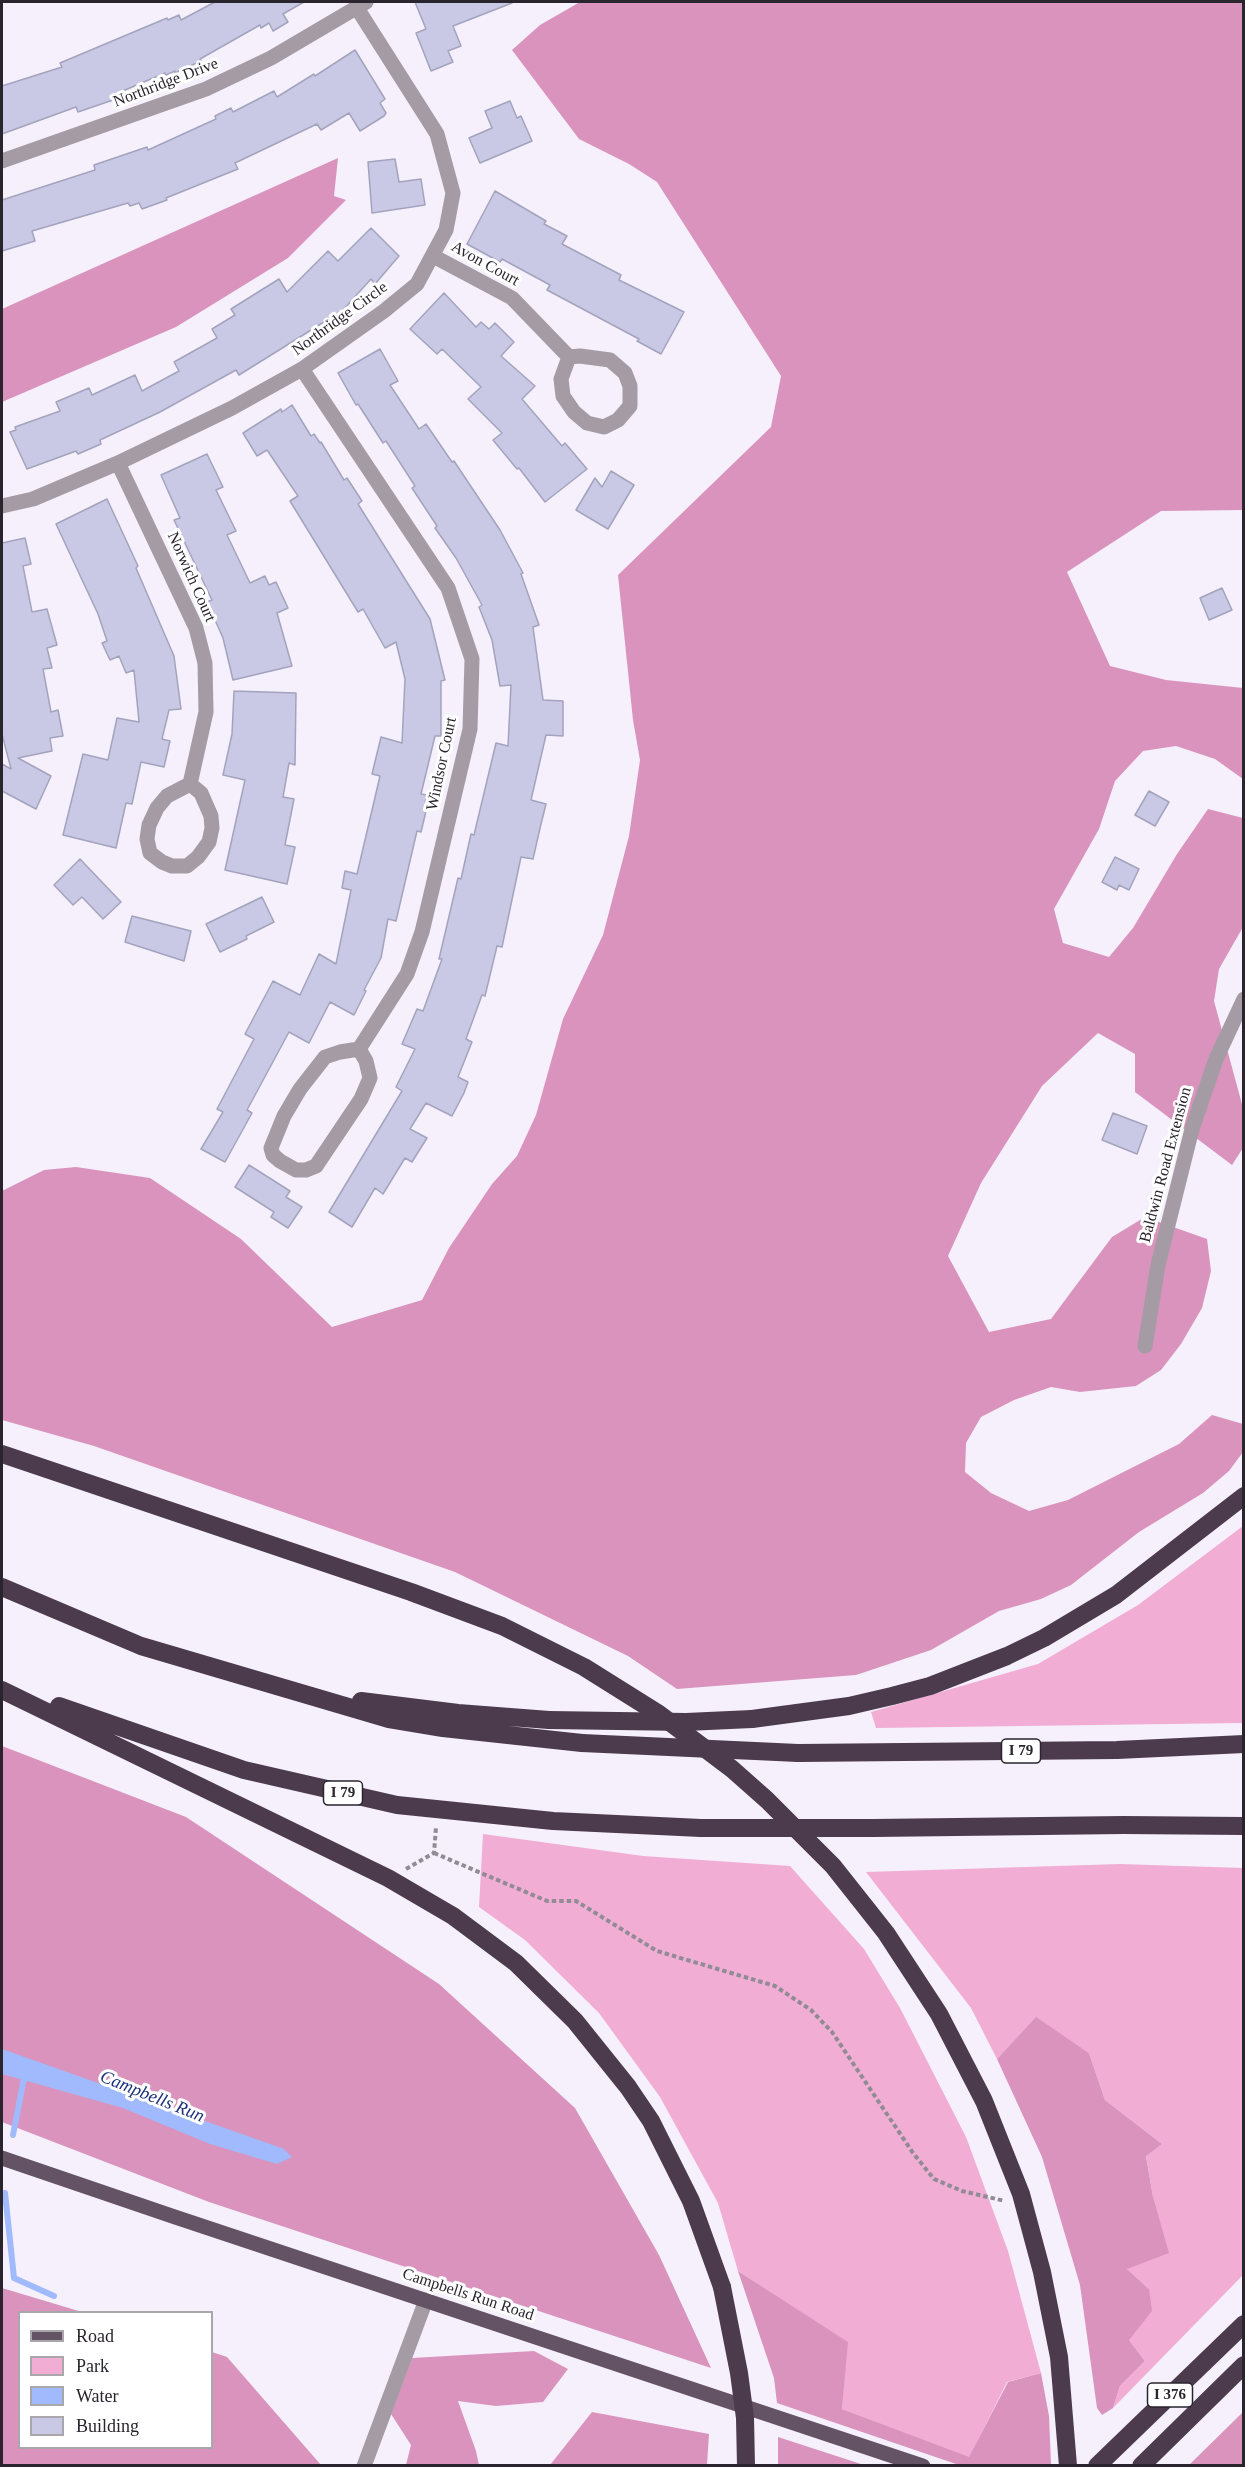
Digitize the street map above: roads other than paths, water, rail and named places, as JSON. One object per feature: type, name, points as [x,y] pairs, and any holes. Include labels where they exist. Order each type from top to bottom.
[{"type":"highway","points":[[2,1454],[411,1592],[502,1626],[584,1667],[659,1714],[732,1769],[801,1832],[839,1874],[886,1933],[939,2014],[963,2057],[1001,2140],[1024,2205],[1052,2315],[1064,2401],[1068,2466]]},
{"type":"highway","points":[[288,1690],[458,1713],[549,1720],[686,1722],[752,1719],[849,1706],[940,1683],[1007,1656],[1044,1638],[1116,1595],[1244,1496]]},
{"type":"highway","name":"I 79","points":[[2,1587],[141,1647],[389,1719],[443,1728],[582,1743],[798,1753],[1117,1750],[1244,1744]]},
{"type":"highway","name":"I 79","points":[[2,1683],[75,1713],[244,1770],[397,1805],[553,1821],[701,1828],[1244,1826]]},
{"type":"highway","points":[[2,1690],[388,1878],[453,1916],[546,1990],[602,2052],[651,2121],[672,2161],[704,2233],[722,2287],[740,2373],[746,2466]]},
{"type":"highway","name":"I 376","points":[[1097,2466],[1244,2324]]},
{"type":"highway","name":"I 376","points":[[1141,2466],[1244,2365]]},
{"type":"main road","name":"Campbells Run Road","points":[[2,2158],[923,2466]]},
{"type":"street","name":"Northridge Drive","points":[[2,161],[206,89],[271,58],[362,5]]},
{"type":"street","name":"Northridge Circle","points":[[2,506],[33,499],[118,463],[232,408],[302,369],[384,311],[417,284],[446,230],[453,193],[437,134],[362,5]]},
{"type":"street","name":"Avon Court","points":[[433,256],[512,298],[568,357]]},
{"type":"street","points":[[580,356],[610,360],[625,373],[630,386],[630,406],[618,420],[604,427],[587,423],[574,411],[563,396],[561,379],[568,357],[580,356]]},
{"type":"street","name":"Windsor Court","points":[[302,369],[448,588],[472,659],[470,729],[422,932],[407,974],[359,1049]]},
{"type":"street","name":"Norwich Court","points":[[118,463],[196,628],[205,663],[206,712],[190,784]]},
{"type":"street","points":[[190,784],[201,793],[211,816],[212,828],[209,842],[198,857],[187,866],[172,866],[150,853],[147,839],[149,825],[157,808],[167,796],[190,784]]},
{"type":"street","name":"Baldwin Road Extension","points":[[1145,1347],[1158,1265],[1198,1110],[1216,1059],[1244,999]]},
{"type":"street","points":[[359,1049],[366,1061],[370,1077],[361,1099],[316,1166],[306,1170],[296,1170],[279,1161],[273,1155],[271,1148],[274,1135],[300,1089],[325,1057],[359,1049]]},
{"type":"street","points":[[364,2466],[426,2300]]},
{"type":"water","points":[[2,2049],[284,2149],[292,2157],[277,2164],[210,2144],[123,2108],[2,2074]]},
{"type":"waterway","points":[[13,2135],[25,2073]]},
{"type":"waterway","points":[[5,2193],[14,2278],[54,2296]]},
{"type":"water label","name":"Campbells Run","points":[[152,2097]]}]
